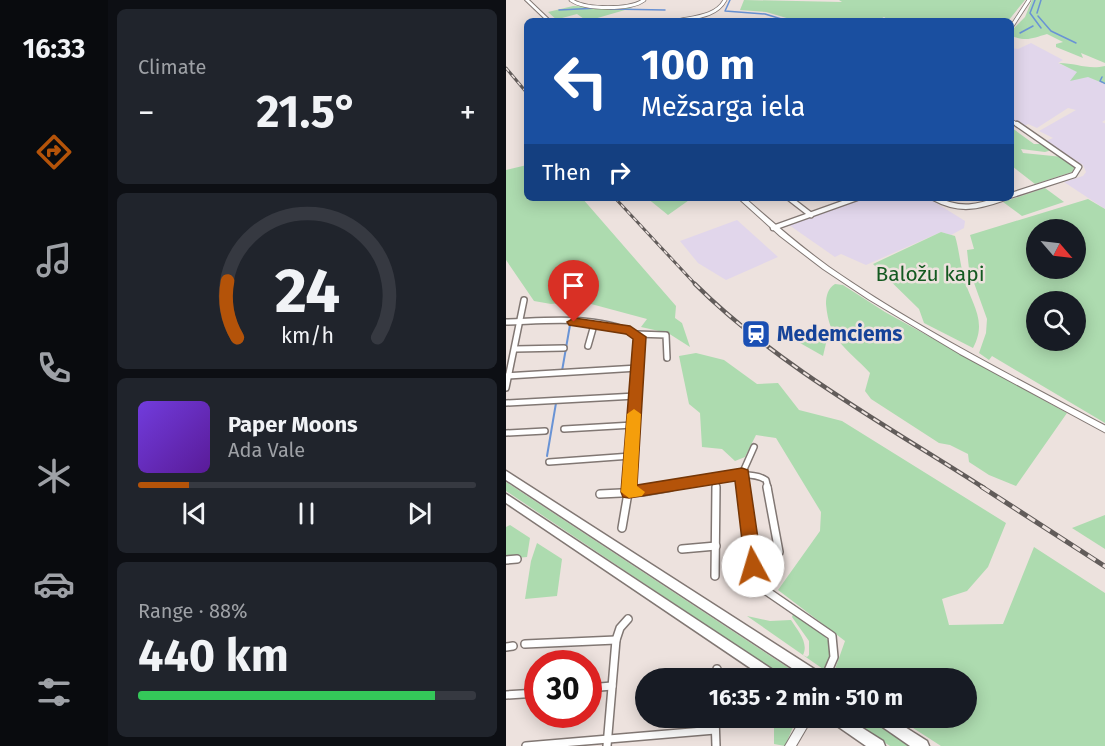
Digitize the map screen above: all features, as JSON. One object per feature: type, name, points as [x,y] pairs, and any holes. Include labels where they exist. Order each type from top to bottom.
[{"type":"highway","points":[[506,475],[803,668]]},
{"type":"highway","points":[[506,498],[760,668]]},
{"type":"highway","points":[[851,728],[878,746]]},
{"type":"highway","points":[[895,728],[922,746]]},
{"type":"main road","points":[[527,0],[546,18]]},
{"type":"main road","points":[[743,201],[809,257],[862,294],[1106,430]]},
{"type":"main road","points":[[790,746],[801,728]]},
{"type":"street","points":[[570,0],[579,6],[635,7],[644,0]]},
{"type":"street","points":[[692,18],[720,9],[725,0]]},
{"type":"street","points":[[1014,24],[1029,0]]},
{"type":"street","points":[[1014,122],[1077,164],[1079,170],[1074,175],[1014,194]]},
{"type":"street","points":[[793,201],[811,215]]},
{"type":"street","points":[[773,228],[849,201]]},
{"type":"street","points":[[939,201],[953,209],[968,210],[995,201]]},
{"type":"street","points":[[506,388],[524,300]]},
{"type":"street","points":[[506,322],[556,320],[636,334],[666,335],[666,358]]},
{"type":"street","points":[[588,346],[594,325]]},
{"type":"street","points":[[622,528],[629,492],[638,368],[639,337],[636,334]]},
{"type":"street","points":[[515,349],[564,348]]},
{"type":"street","points":[[507,376],[638,368]]},
{"type":"street","points":[[506,403],[635,396]]},
{"type":"street","points":[[564,429],[633,425]]},
{"type":"street","points":[[506,433],[545,431]]},
{"type":"street","points":[[754,447],[742,474],[755,577],[765,591],[832,636],[836,645],[829,668]]},
{"type":"street","points":[[549,462],[630,456]]},
{"type":"street","points":[[600,494],[629,492],[742,474],[760,476],[766,480],[779,552],[753,566]]},
{"type":"street","points":[[715,576],[716,479]]},
{"type":"street","points":[[682,549],[716,546]]},
{"type":"street","points":[[506,560],[517,559]]},
{"type":"street","points":[[607,743],[616,640],[620,628],[628,619]]},
{"type":"street","points":[[525,644],[616,640]]},
{"type":"street","points":[[602,687],[612,686]]},
{"type":"street","points":[[506,695],[524,694]]},
{"type":"street","points":[[526,746],[607,743],[715,730],[716,746]]},
{"type":"shaded area","points":[[1031,43],[1063,60],[1058,63],[1105,84],[1105,120],[1102,122],[1106,124],[1105,209],[1064,182],[1083,176],[1086,172],[1083,165],[1046,141],[1053,138],[1039,131],[1076,110],[1068,108],[1037,128],[1028,124],[1023,127],[1014,121],[1014,48],[1018,49]]},
{"type":"shaded area","points":[[857,201],[933,201],[965,221],[964,228],[951,235],[941,232],[866,265],[841,254],[835,257],[789,225]]},
{"type":"shaded area","points":[[737,220],[778,257],[726,280],[698,263],[680,241]]},
{"type":"green space","points":[[744,0],[842,2],[839,0],[1025,0],[1010,18],[787,18],[766,12],[740,10]]},
{"type":"green space","points":[[1032,0],[1105,0],[1105,63],[1081,53],[1083,58],[1056,47],[1056,44],[1063,42],[1047,34],[1026,39],[1014,37],[1014,28],[1025,17]]},
{"type":"green space","points":[[573,6],[632,8],[597,18],[583,18],[577,14],[555,18],[548,12]]},
{"type":"green space","points":[[1059,63],[1105,66],[1105,84],[1088,77],[1070,81],[1077,72]]},
{"type":"green space","points":[[1014,129],[1034,144],[1043,144],[1052,150],[1045,152],[1021,149],[1023,153],[1063,157],[1076,165],[1072,172],[1035,184],[1014,168]]},
{"type":"green space","points":[[524,166],[524,201],[585,201],[676,306],[675,318],[682,323],[690,347],[668,333],[641,327],[647,319],[580,301],[551,304],[534,301],[506,260],[506,170]]},
{"type":"green space","points":[[1045,188],[1064,202],[1022,216],[1003,202],[1014,201],[1014,198]]},
{"type":"green space","points":[[1088,199],[1105,209],[1105,423],[992,356],[989,360],[979,353],[986,333],[987,319],[969,269],[967,250],[974,249],[970,235]]},
{"type":"green space","points":[[651,201],[688,201],[668,215]]},
{"type":"green space","name":"Baložu kapi","points":[[941,232],[955,236],[964,278],[977,312],[979,329],[973,348],[924,323],[919,309],[873,264]]},
{"type":"green space","points":[[835,284],[843,285],[885,312],[1067,413],[1016,486],[989,475],[969,462],[968,454],[950,445],[939,443],[871,399],[865,391],[870,373],[840,343],[831,327],[826,301],[829,290]]},
{"type":"green space","points":[[809,330],[824,335],[827,339],[823,356],[800,343],[802,336]]},
{"type":"green space","points":[[696,353],[724,360],[757,384],[778,383],[799,410],[842,421],[1006,523],[988,567],[967,591],[942,599],[949,625],[1003,624],[1034,547],[1105,593],[1105,746],[941,746],[913,728],[977,728],[977,668],[835,668],[845,641],[778,590],[820,531],[821,512],[776,438],[756,435],[745,457],[735,461],[722,449],[702,447],[700,413],[689,404],[679,356]]},
{"type":"green space","points":[[506,482],[789,668],[771,668],[506,491]]},
{"type":"green space","points":[[1105,515],[1105,549],[1072,528]]},
{"type":"green space","points":[[510,525],[530,538],[527,557],[506,559],[506,527]]},
{"type":"green space","points":[[537,543],[562,559],[557,596],[525,599],[531,561]]},
{"type":"green space","points":[[794,612],[818,629],[830,644],[832,652],[830,660],[824,668],[822,668],[747,616],[770,621],[791,620],[802,637],[805,646],[803,655],[807,657],[809,641],[792,617]]},
{"type":"green space","points":[[774,728],[793,728],[785,746],[774,744]]},
{"type":"green space","points":[[863,728],[883,728],[910,746],[890,746]]},
{"type":"waterway","points":[[730,0],[725,11],[765,14],[778,18]]},
{"type":"waterway","points":[[1035,0],[1030,13],[1041,28]]},
{"type":"waterway","points":[[1037,13],[1041,0]]},
{"type":"waterway","points":[[559,10],[598,8]]},
{"type":"waterway","points":[[610,9],[665,10]]},
{"type":"waterway","points":[[1038,16],[1051,31],[1076,43]]},
{"type":"waterway","points":[[1020,33],[1033,26]]},
{"type":"waterway","points":[[1102,77],[1100,81],[1106,84]]},
{"type":"waterway","points":[[562,371],[570,325]]},
{"type":"waterway","points":[[547,456],[556,403]]},
{"type":"railway","points":[[506,68],[524,89]]},
{"type":"railway","points":[[618,201],[696,284]]},
{"type":"railway","points":[[696,284],[726,313],[797,368],[984,488]]},
{"type":"railway","points":[[982,487],[1106,567]]},
{"type":"slow traffic","points":[[634,414],[629,492],[637,492]]},
{"type":"place","name":"Medemciems","points":[[756,334]]},
{"type":"route","points":[[574,322],[618,328],[630,331],[639,337],[629,492],[642,492],[742,474],[753,566]]}]
